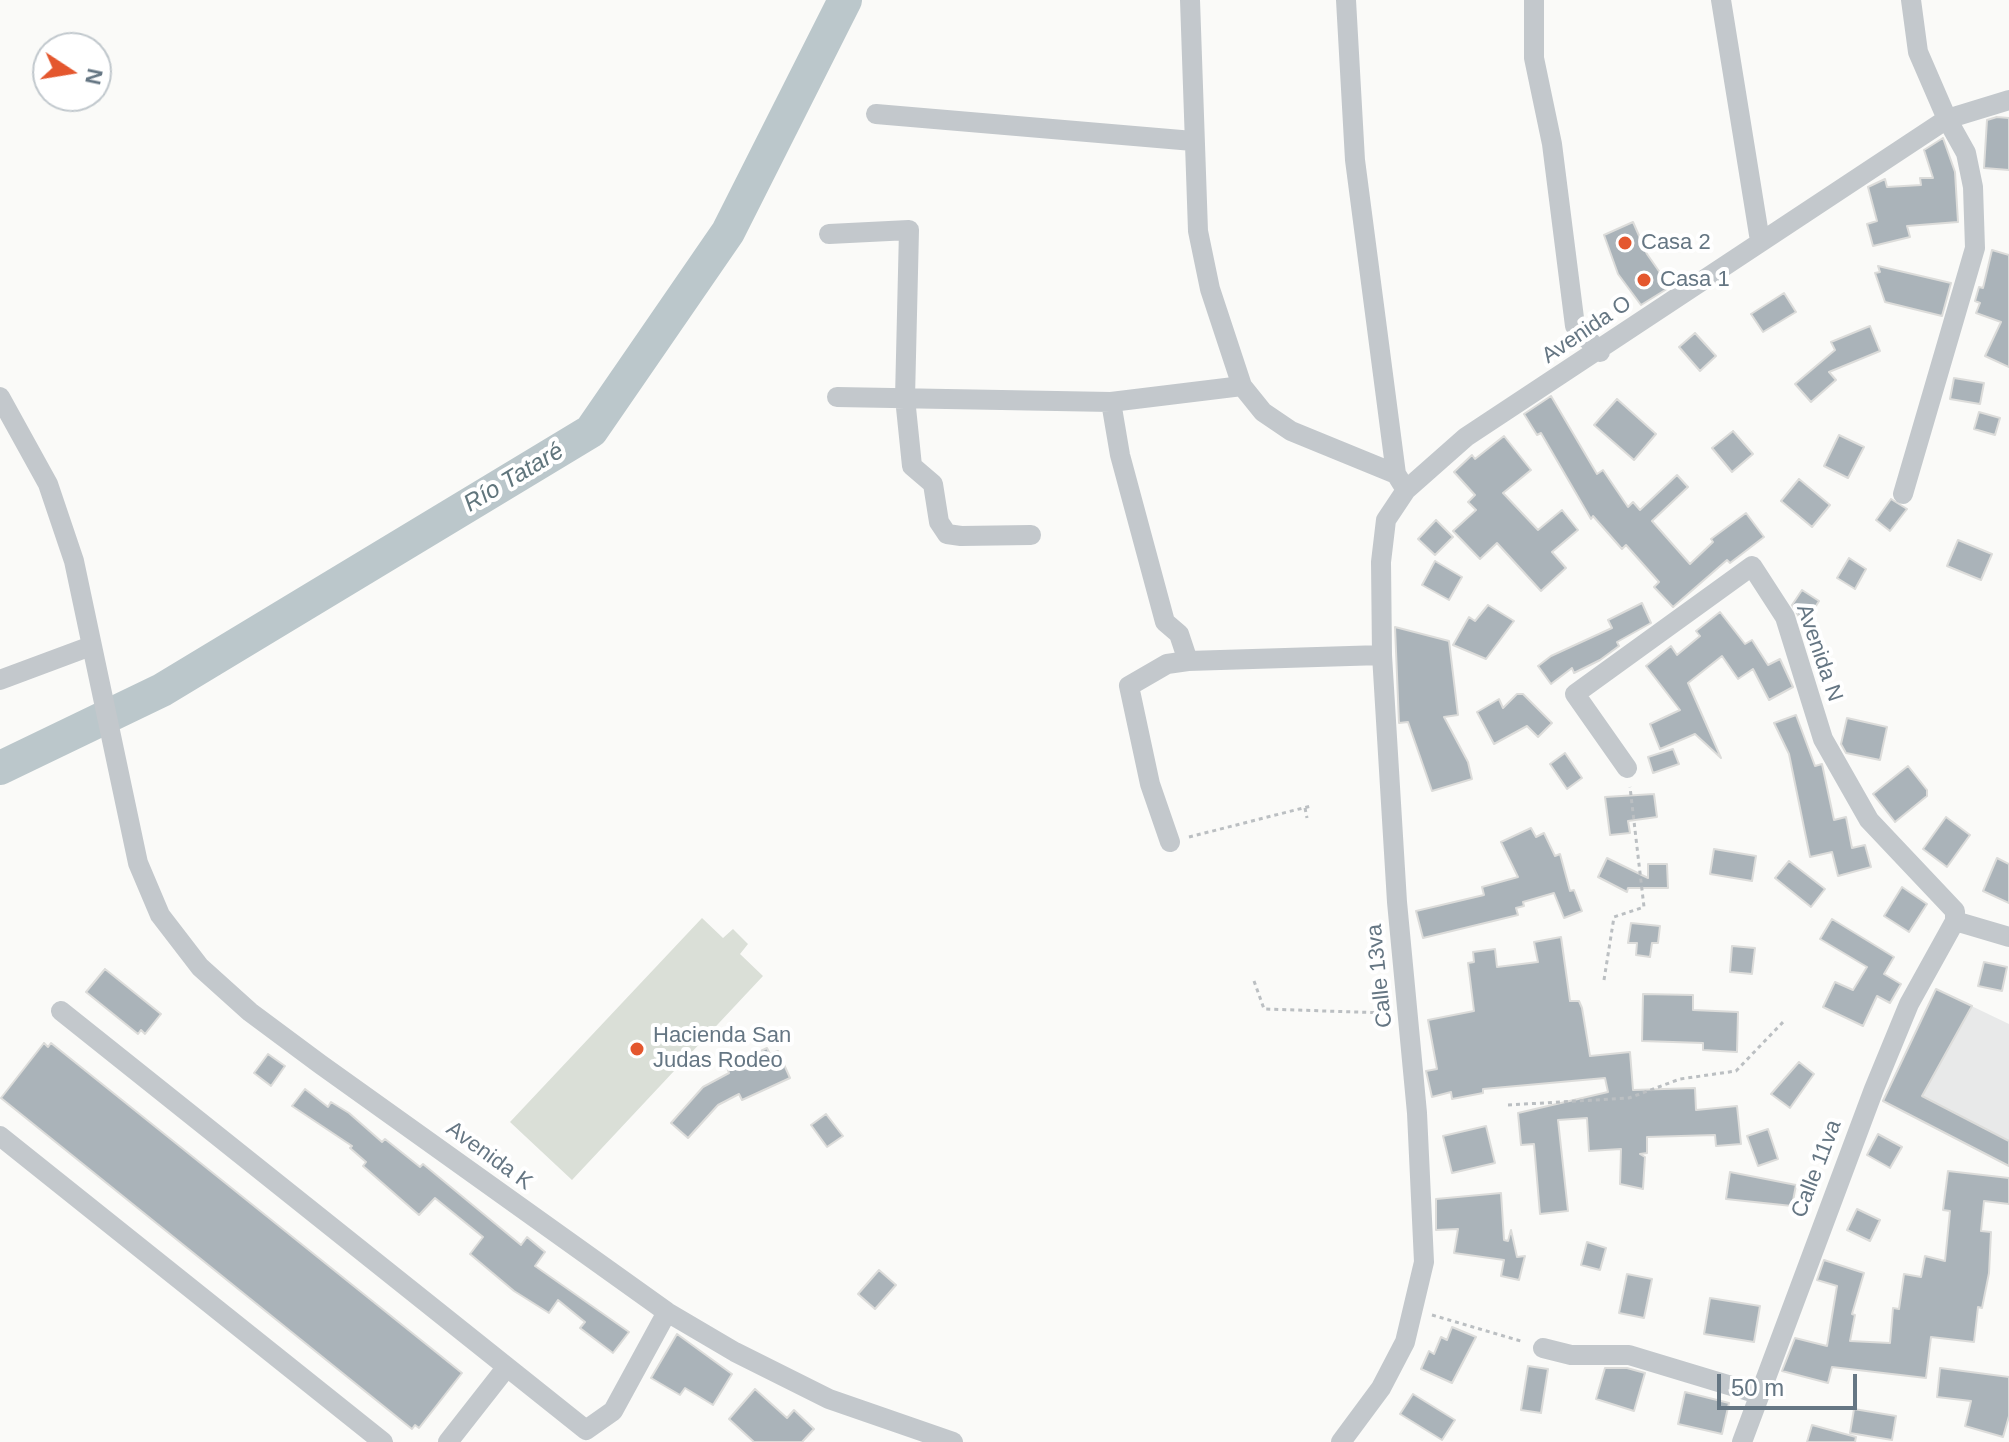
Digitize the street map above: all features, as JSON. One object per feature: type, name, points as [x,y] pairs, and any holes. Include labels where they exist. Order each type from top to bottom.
[{"type":"street","points":[[1190,0],[1198,231],[1210,289],[1242,386],[1263,412],[1291,431],[1401,482]]},
{"type":"street","points":[[1346,0],[1355,160],[1401,482]]},
{"type":"street","points":[[1534,0],[1534,58],[1552,144],[1575,326],[1600,352]]},
{"type":"street","points":[[1721,0],[1760,241]]},
{"type":"street","points":[[1903,494],[1975,248],[1973,187],[1966,153],[1947,119],[1918,52],[1911,0]]},
{"type":"street","name":"Avenida O","points":[[1401,482],[1947,119],[2009,100]]},
{"type":"street","points":[[876,114],[1193,141]]},
{"type":"street","points":[[829,234],[909,230],[905,398],[912,466],[933,484],[939,522],[947,534],[1031,535]]},
{"type":"street","points":[[837,397],[1111,402],[1242,386]]},
{"type":"street","name":"Avenida K","points":[[0,397],[48,484],[74,561],[118,783],[138,863],[160,915],[200,967],[297,1047],[667,1312],[829,1399],[953,1442]]},
{"type":"street","points":[[1111,402],[1120,455],[1165,622],[1179,634],[1188,661]]},
{"type":"street","name":"Calle 13va","points":[[1341,1442],[1381,1388],[1405,1342],[1424,1262],[1417,1113],[1390,808],[1382,655],[1381,562],[1386,520],[1401,482]]},
{"type":"street","name":"Avenida N","points":[[1627,768],[1575,694],[1752,566],[1785,617],[1823,739],[1869,820],[1955,911],[1955,921]]},
{"type":"street","points":[[0,680],[91,646]]},
{"type":"street","points":[[1170,842],[1150,784],[1129,686],[1167,664],[1188,661],[1382,655]]},
{"type":"street","points":[[1955,921],[2009,937]]},
{"type":"street","name":"Calle 11va","points":[[1742,1442],[1879,1075],[1909,1004],[1955,921]]},
{"type":"street","points":[[61,1011],[586,1430],[613,1411],[667,1312]]},
{"type":"street","points":[[0,1136],[383,1442]]},
{"type":"street","points":[[1543,1348],[1571,1355],[1629,1355],[1758,1394]]},
{"type":"street","points":[[448,1442],[506,1368]]},
{"type":"path","points":[[1604,980],[1614,917],[1644,907],[1627,768]]},
{"type":"path","points":[[1170,842],[1311,806]]},
{"type":"path","points":[[1305,808],[1307,818]]},
{"type":"path","points":[[1254,981],[1264,1009],[1408,1012]]},
{"type":"path","points":[[1508,1105],[1629,1098],[1680,1079],[1736,1071],[1785,1020]]},
{"type":"path","points":[[1415,1309],[1543,1348]]},
{"type":"shaded area","name":"Hacienda San Judas Rodeo","points":[[702,918],[723,938],[733,929],[748,944],[740,954],[763,976],[572,1180],[510,1122]]},
{"type":"shaded area","points":[[1936,989],[2009,1024],[2009,1165],[1882,1101]]},
{"type":"building","points":[[2009,118],[2009,170],[1984,168],[1987,120]]},
{"type":"building","points":[[1943,138],[1955,172],[1958,222],[1907,226],[1910,237],[1873,246],[1867,224],[1877,221],[1868,187],[1885,179],[1887,187],[1921,185],[1920,178],[1933,178],[1924,150]]},
{"type":"building","points":[[1633,222],[1647,254],[1670,287],[1641,305],[1618,274],[1604,235]]},
{"type":"building","points":[[1992,250],[2009,255],[2009,367],[1985,356],[2001,322],[1976,313],[1980,303],[1975,301],[1979,287],[1983,288]]},
{"type":"building","points":[[1878,266],[1951,283],[1942,316],[1885,302],[1875,273],[1880,272]]},
{"type":"building","points":[[1784,293],[1796,312],[1763,332],[1751,314]]},
{"type":"building","points":[[1870,326],[1880,351],[1829,372],[1836,380],[1811,402],[1795,384],[1835,350],[1831,342]]},
{"type":"building","points":[[1695,333],[1716,356],[1700,371],[1679,347]]},
{"type":"building","points":[[1954,378],[1984,383],[1980,404],[1950,399]]},
{"type":"building","points":[[1551,396],[1597,474],[1603,470],[1628,507],[1633,502],[1640,510],[1677,475],[1688,487],[1652,521],[1690,564],[1713,542],[1711,539],[1746,513],[1764,537],[1730,563],[1727,560],[1673,607],[1654,587],[1659,582],[1626,545],[1622,549],[1593,516],[1591,519],[1541,433],[1537,435],[1524,414]]},
{"type":"building","points":[[1617,399],[1656,434],[1634,460],[1594,425]]},
{"type":"building","points":[[1979,412],[2000,418],[1995,435],[1974,429]]},
{"type":"building","points":[[1733,431],[1753,454],[1732,472],[1712,448]]},
{"type":"building","points":[[1839,435],[1864,447],[1848,478],[1824,466]]},
{"type":"building","points":[[1504,436],[1531,470],[1503,493],[1538,530],[1562,510],[1578,530],[1552,552],[1566,568],[1541,591],[1497,543],[1480,559],[1453,531],[1476,510],[1468,502],[1475,495],[1454,472],[1472,455],[1475,459]]},
{"type":"building","points":[[1799,479],[1830,505],[1812,527],[1781,501]]},
{"type":"building","points":[[1891,499],[1907,509],[1890,531],[1876,520]]},
{"type":"building","points":[[1436,520],[1453,537],[1435,555],[1418,539]]},
{"type":"building","points":[[1958,540],[1992,554],[1981,580],[1947,566]]},
{"type":"building","points":[[1849,558],[1866,569],[1855,589],[1837,578]]},
{"type":"building","points":[[1435,561],[1462,577],[1449,600],[1422,585]]},
{"type":"building","points":[[1802,590],[1819,601],[1804,625],[1792,605]]},
{"type":"building","points":[[1642,603],[1651,623],[1617,642],[1619,646],[1600,660],[1574,673],[1572,668],[1551,684],[1538,666],[1551,656],[1612,628],[1608,620]]},
{"type":"building","points":[[1488,605],[1514,621],[1486,659],[1453,645],[1469,617],[1475,621]]},
{"type":"building","points":[[1720,612],[1745,644],[1752,640],[1768,665],[1780,659],[1793,687],[1769,700],[1753,669],[1738,679],[1722,656],[1688,683],[1721,758],[1695,734],[1660,749],[1650,724],[1680,710],[1646,666],[1671,646],[1677,655],[1700,636],[1696,631]]},
{"type":"building","points":[[1395,627],[1449,641],[1458,715],[1444,717],[1468,762],[1472,779],[1432,791],[1408,722],[1399,723]]},
{"type":"building","points":[[1517,694],[1523,694],[1552,723],[1538,737],[1527,726],[1494,744],[1477,712],[1499,699],[1503,708]]},
{"type":"building","points":[[1796,715],[1815,766],[1822,764],[1834,820],[1846,817],[1852,848],[1865,845],[1871,867],[1838,876],[1832,852],[1810,857],[1789,754],[1774,723]]},
{"type":"building","points":[[1847,718],[1887,727],[1880,760],[1846,753],[1841,744]]},
{"type":"building","points":[[1673,749],[1679,764],[1653,773],[1648,757]]},
{"type":"building","points":[[1565,753],[1582,778],[1567,789],[1550,764]]},
{"type":"building","points":[[1908,766],[1927,790],[1927,796],[1895,822],[1873,794]]},
{"type":"building","points":[[1654,794],[1657,817],[1628,821],[1630,833],[1610,835],[1605,797]]},
{"type":"building","points":[[1946,817],[1970,835],[1947,867],[1923,849]]},
{"type":"building","points":[[1531,828],[1536,837],[1544,833],[1555,856],[1560,854],[1570,891],[1574,890],[1582,911],[1564,918],[1554,893],[1523,902],[1524,906],[1516,908],[1518,915],[1423,938],[1416,911],[1484,895],[1482,887],[1518,877],[1501,842]]},
{"type":"building","points":[[1714,849],[1756,856],[1752,881],[1710,874]]},
{"type":"building","points":[[1607,858],[1648,878],[1648,864],[1667,864],[1668,888],[1628,888],[1627,892],[1598,877]]},
{"type":"building","points":[[1997,858],[2009,864],[2009,903],[1983,891]]},
{"type":"building","points":[[1789,861],[1825,889],[1811,907],[1775,878]]},
{"type":"building","points":[[1902,887],[1927,904],[1909,932],[1884,916]]},
{"type":"building","points":[[1832,919],[1894,957],[1884,974],[1901,984],[1890,1003],[1877,996],[1863,1026],[1823,1007],[1835,982],[1853,990],[1867,967],[1820,939]]},
{"type":"building","points":[[1631,923],[1660,926],[1658,943],[1652,943],[1650,957],[1636,955],[1637,943],[1628,943]]},
{"type":"building","points":[[1561,937],[1570,1001],[1579,1001],[1582,1008],[1590,1056],[1630,1052],[1633,1090],[1695,1088],[1696,1110],[1737,1106],[1741,1144],[1716,1146],[1715,1135],[1647,1137],[1647,1153],[1640,1154],[1645,1157],[1643,1189],[1620,1184],[1621,1149],[1589,1151],[1587,1118],[1558,1120],[1568,1211],[1540,1214],[1534,1144],[1521,1145],[1518,1113],[1608,1092],[1605,1078],[1483,1089],[1483,1093],[1452,1099],[1451,1092],[1432,1097],[1426,1071],[1437,1069],[1428,1020],[1474,1011],[1468,963],[1474,962],[1473,952],[1495,949],[1497,967],[1538,962],[1534,942]]},
{"type":"building","points":[[1732,946],[1755,948],[1752,974],[1730,972]]},
{"type":"building","points":[[1984,962],[2007,967],[2002,991],[1978,986]]},
{"type":"building","points":[[105,969],[161,1014],[145,1034],[141,1030],[138,1034],[86,992]]},
{"type":"building","points":[[1936,989],[1972,1006],[1922,1096],[2009,1141],[2009,1166],[1883,1101]]},
{"type":"building","points":[[1643,994],[1693,995],[1693,1010],[1738,1012],[1737,1052],[1703,1050],[1703,1043],[1642,1041]]},
{"type":"building","points":[[44,1043],[48,1047],[51,1043],[462,1373],[419,1428],[415,1425],[412,1429],[1,1098]]},
{"type":"building","points":[[767,1048],[770,1054],[778,1051],[790,1078],[742,1100],[739,1094],[718,1105],[688,1138],[671,1123],[703,1087],[729,1073],[727,1067]]},
{"type":"building","points":[[268,1054],[285,1066],[271,1086],[254,1073]]},
{"type":"building","points":[[1799,1062],[1814,1074],[1790,1108],[1771,1094]]},
{"type":"building","points":[[305,1089],[328,1107],[331,1102],[349,1113],[382,1142],[385,1139],[420,1167],[423,1164],[521,1245],[527,1237],[545,1252],[535,1266],[629,1332],[613,1353],[580,1328],[585,1322],[558,1300],[549,1313],[514,1291],[470,1254],[483,1237],[435,1198],[419,1215],[363,1166],[366,1162],[350,1148],[352,1146],[292,1106]]},
{"type":"building","points":[[826,1114],[843,1136],[827,1147],[811,1125]]},
{"type":"building","points":[[1486,1126],[1495,1163],[1452,1173],[1443,1136]]},
{"type":"building","points":[[1768,1129],[1778,1159],[1758,1166],[1747,1136]]},
{"type":"building","points":[[1878,1134],[1902,1147],[1890,1168],[1867,1155]]},
{"type":"building","points":[[1948,1171],[2009,1178],[2009,1204],[1984,1201],[1981,1231],[1991,1232],[1989,1273],[1982,1308],[1978,1307],[1974,1342],[1931,1337],[1926,1378],[1832,1367],[1828,1383],[1782,1371],[1795,1338],[1827,1346],[1837,1286],[1817,1280],[1824,1260],[1864,1273],[1852,1314],[1855,1315],[1850,1341],[1890,1343],[1893,1308],[1899,1309],[1904,1274],[1921,1277],[1925,1256],[1945,1261],[1950,1211],[1943,1210]]},
{"type":"building","points":[[1730,1172],[1796,1185],[1792,1206],[1726,1199]]},
{"type":"building","points":[[1501,1193],[1504,1240],[1508,1241],[1511,1230],[1517,1257],[1525,1256],[1519,1280],[1501,1276],[1504,1260],[1454,1253],[1458,1229],[1436,1230],[1436,1199]]},
{"type":"building","points":[[1857,1209],[1880,1220],[1870,1241],[1847,1230]]},
{"type":"building","points":[[1587,1242],[1606,1248],[1600,1270],[1581,1265]]},
{"type":"building","points":[[879,1270],[896,1285],[875,1309],[858,1294]]},
{"type":"building","points":[[1627,1274],[1652,1279],[1644,1318],[1619,1313]]},
{"type":"building","points":[[1710,1298],[1760,1306],[1754,1342],[1704,1334]]},
{"type":"building","points":[[1452,1327],[1476,1337],[1452,1383],[1421,1369],[1429,1351],[1434,1354],[1441,1337],[1447,1340]]},
{"type":"building","points":[[677,1334],[732,1374],[713,1405],[685,1388],[680,1395],[651,1378]]},
{"type":"building","points":[[1528,1366],[1548,1369],[1541,1413],[1521,1410]]},
{"type":"building","points":[[1605,1368],[1627,1368],[1645,1373],[1634,1411],[1596,1399]]},
{"type":"building","points":[[1940,1368],[2009,1377],[2009,1416],[2003,1437],[1965,1426],[1971,1401],[1937,1397]]},
{"type":"building","points":[[755,1389],[787,1418],[794,1410],[814,1429],[802,1442],[754,1442],[729,1419]]},
{"type":"building","points":[[1685,1392],[1729,1403],[1722,1434],[1678,1424]]},
{"type":"building","points":[[1413,1394],[1455,1420],[1442,1440],[1400,1414]]},
{"type":"building","points":[[1854,1409],[1896,1416],[1892,1440],[1850,1433]]},
{"type":"building","points":[[1812,1425],[1856,1437],[1855,1442],[1807,1442]]},
{"type":"waterway","name":"Río Tataré","points":[[0,768],[162,690],[591,431],[728,232],[845,0]]},
{"type":"place","name":"Casa 2","points":[[1625,243]]},
{"type":"place","name":"Casa 1","points":[[1644,280]]},
{"type":"place","name":"Hacienda San Judas Rodeo","points":[[637,1049]]}]
